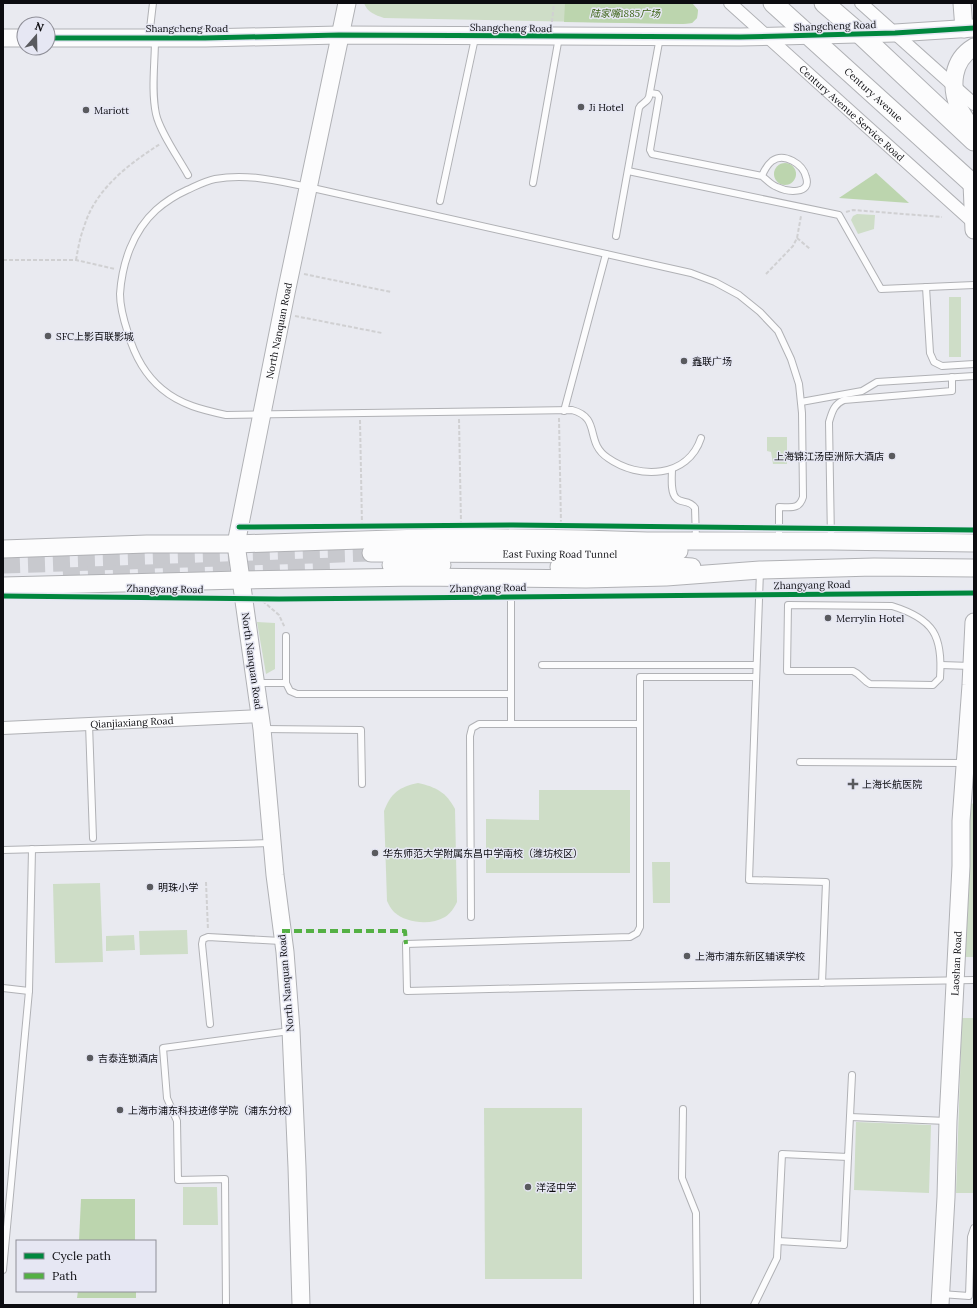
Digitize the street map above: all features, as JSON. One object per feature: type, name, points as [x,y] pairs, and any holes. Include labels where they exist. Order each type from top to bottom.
[{"type":"main road","name":"Century Avenue","points":[[773,3],[973,184]]},
{"type":"main road","points":[[824,3],[860,34],[974,141]]},
{"type":"street","name":"North Nanquan Road","points":[[301,1305],[291,1030],[261,723],[255,683],[252,599],[240,580],[236,544],[261,414],[339,35],[347,3]]},
{"type":"street","name":"Century Avenue Service Road","points":[[730,3],[974,225]]},
{"type":"street","points":[[861,3],[974,104]]},
{"type":"street","points":[[962,3],[969,29]]},
{"type":"street","name":"Shangcheng Road","points":[[56,38],[205,38],[339,35],[768,37],[969,29]]},
{"type":"street","points":[[3,38],[16,38]]},
{"type":"street","points":[[974,47],[970,49],[957,64],[954,86],[959,108],[974,132]]},
{"type":"street","points":[[973,184],[974,225]]},
{"type":"street","points":[[3,549],[147,544],[236,544],[453,537],[696,542],[831,541],[974,543]]},
{"type":"street","name":"East Fuxing Road Tunnel","points":[[749,542],[652,554],[370,559],[580,567],[664,564],[753,571]]},
{"type":"street","name":"Zhangyang Road","points":[[3,586],[417,577],[593,579],[874,567],[974,568]]},
{"type":"street","name":"Laoshan Road","points":[[940,1300],[946,1197],[954,981],[961,866],[961,821],[972,685],[974,622]]},
{"type":"street","name":"Qianjiaxiang Road","points":[[3,728],[89,724],[261,723]]},
{"type":"lane","points":[[153,3],[152,37],[156,115],[188,175]]},
{"type":"lane","points":[[440,201],[475,36]]},
{"type":"lane","points":[[533,183],[555,37]]},
{"type":"lane","points":[[616,236],[639,108],[648,100],[660,37]]},
{"type":"lane","points":[[650,93],[657,94],[659,96],[650,150],[652,154],[762,176],[777,187],[790,191],[801,191],[807,184],[807,178],[801,168],[792,160],[784,158],[778,158],[771,162],[762,176]]},
{"type":"lane","points":[[628,170],[839,214],[881,289],[974,285]]},
{"type":"lane","points":[[701,438],[698,448],[681,464],[662,472],[648,472],[620,465],[607,458],[597,448],[588,419],[580,412],[561,410],[226,415],[200,409],[179,401],[162,389],[137,359],[123,318],[120,295],[123,271],[130,247],[143,224],[157,209],[176,196],[214,179],[238,176],[266,179],[308,187],[691,273],[715,282],[739,295],[760,312],[778,331],[793,365],[799,384],[801,402],[803,497],[801,503],[795,507],[779,507],[779,542]]},
{"type":"lane","points":[[561,410],[606,254]]},
{"type":"lane","points":[[926,287],[930,353],[934,362],[942,366],[974,364]]},
{"type":"lane","points":[[801,402],[862,391],[877,382],[974,376]]},
{"type":"lane","points":[[831,541],[830,422],[832,412],[836,405],[844,400],[952,390],[952,377]]},
{"type":"lane","points":[[672,469],[673,494],[675,498],[693,504],[695,508],[696,542]]},
{"type":"lane","points":[[753,571],[756,677],[749,880],[826,882],[822,983]]},
{"type":"lane","points":[[510,724],[511,597]]},
{"type":"lane","points":[[788,605],[892,606],[905,610],[918,616],[929,626],[938,638],[941,652],[941,665],[940,678],[933,685],[870,684],[866,682],[859,673],[853,671],[787,671],[788,605]]},
{"type":"lane","points":[[286,636],[286,684],[290,691],[297,694],[510,694]]},
{"type":"lane","points":[[542,665],[756,665]]},
{"type":"lane","points":[[941,665],[972,666]]},
{"type":"lane","points":[[756,677],[640,677],[640,927],[637,934],[630,937],[406,944],[407,991],[974,980]]},
{"type":"lane","points":[[255,683],[286,684]]},
{"type":"lane","points":[[261,723],[362,730],[362,784]]},
{"type":"lane","points":[[89,724],[93,838]]},
{"type":"lane","points":[[471,917],[470,736],[472,728],[479,724],[639,724]]},
{"type":"lane","points":[[800,762],[966,763]]},
{"type":"lane","points":[[3,850],[272,843]]},
{"type":"lane","points":[[3,1270],[29,991],[32,849]]},
{"type":"lane","points":[[210,1024],[202,944],[203,939],[208,937],[283,941]]},
{"type":"lane","points":[[3,988],[29,991]]},
{"type":"lane","points":[[226,1305],[225,1179],[178,1180],[177,1121],[167,1098],[163,1048],[291,1030]]},
{"type":"lane","points":[[778,1241],[844,1245],[852,1075]]},
{"type":"lane","points":[[683,1110],[682,1178],[696,1213],[697,1305]]},
{"type":"lane","points":[[850,1116],[948,1121]]},
{"type":"lane","points":[[754,1305],[777,1258],[782,1154],[848,1157]]},
{"type":"lane","points":[[940,1300],[970,1296],[971,1237],[974,1228]]},
{"type":"path","points":[[554,3],[555,37]]},
{"type":"path","points":[[76,260],[84,225],[96,202],[113,180],[127,167],[168,140]]},
{"type":"path","points":[[766,274],[793,246],[797,238],[803,207]]},
{"type":"path","points":[[839,214],[853,210],[942,217]]},
{"type":"path","points":[[797,238],[810,249]]},
{"type":"path","points":[[3,260],[76,260],[123,271]]},
{"type":"path","points":[[291,271],[390,292]]},
{"type":"path","points":[[282,314],[382,333]]},
{"type":"path","points":[[561,410],[561,525]]},
{"type":"path","points":[[459,412],[461,525]]},
{"type":"path","points":[[360,413],[362,526]]},
{"type":"path","points":[[453,525],[468,525]]},
{"type":"path","points":[[553,525],[569,525]]},
{"type":"path","points":[[354,526],[369,526]]},
{"type":"path","points":[[240,580],[252,599],[279,615],[285,625],[286,636]]},
{"type":"path","points":[[252,599],[273,599]]},
{"type":"path","points":[[206,882],[208,937]]},
{"type":"green space","name":"陆家嘴1885广场","points":[[364,3],[692,3],[698,10],[697,18],[692,23],[683,24],[384,18],[369,11]]},
{"type":"green space","points":[[565,3],[692,3],[698,10],[697,18],[692,23],[683,24],[564,22]]},
{"type":"green space","points":[[785,163],[793,166],[796,174],[793,182],[785,185],[777,182],[774,174],[777,166]]},
{"type":"green space","points":[[876,173],[909,203],[839,198]]},
{"type":"green space","points":[[857,214],[875,215],[874,229],[858,234],[851,220],[853,216]]},
{"type":"green space","points":[[949,297],[961,297],[961,357],[949,357]]},
{"type":"green space","points":[[767,437],[787,437],[787,464],[773,464],[771,452],[767,451]]},
{"type":"green space","points":[[257,622],[275,623],[275,669],[266,674]]},
{"type":"green space","points":[[418,783],[430,786],[440,791],[448,798],[455,809],[457,902],[449,914],[432,922],[418,922],[405,919],[393,911],[387,901],[384,811],[396,792]]},
{"type":"green space","points":[[539,790],[630,790],[630,873],[486,873],[486,819],[539,820]]},
{"type":"green space","points":[[970,803],[974,804],[974,957],[964,957]]},
{"type":"green space","points":[[652,862],[670,862],[670,903],[653,903]]},
{"type":"green space","points":[[100,883],[103,962],[55,963],[53,884]]},
{"type":"green space","points":[[187,930],[188,954],[140,955],[139,931]]},
{"type":"green space","points":[[134,935],[135,950],[106,951],[106,936]]},
{"type":"green space","points":[[962,1018],[974,1018],[974,1193],[956,1193]]},
{"type":"green space","points":[[484,1108],[582,1108],[582,1279],[485,1279]]},
{"type":"green space","points":[[856,1122],[931,1125],[929,1193],[854,1190]]},
{"type":"green space","points":[[183,1187],[217,1187],[218,1225],[183,1225]]},
{"type":"green space","points":[[81,1199],[135,1199],[135,1240],[79,1240]]},
{"type":"green space","points":[[78,1292],[136,1292],[136,1298],[77,1298]]},
{"type":"tunnel","points":[[3,565],[371,553]]},
{"type":"tunnel","points":[[63,576],[335,566]]},
{"type":"marked path","points":[[282,931],[405,931],[406,944]]},
{"type":"cycle path","points":[[56,38],[205,38],[339,35],[740,37],[895,33],[974,28]]},
{"type":"cycle path","points":[[239,527],[513,525],[974,530]]},
{"type":"cycle path","points":[[3,596],[279,599],[974,593]]},
{"type":"place","name":"Ji Hotel","points":[[581,107]]},
{"type":"place","name":"Mariott","points":[[86,110]]},
{"type":"place","name":"SFC上影百联影城","points":[[48,336]]},
{"type":"place","name":"鑫联广场","points":[[684,361]]},
{"type":"place","name":"上海锦江汤臣洲际大酒店","points":[[892,456]]},
{"type":"place","name":"Merrylin Hotel","points":[[828,618]]},
{"type":"place","name":"上海长航医院","points":[[853,784]]},
{"type":"place","name":"华东师范大学附属东昌中学南校（潍坊校区）","points":[[375,853]]},
{"type":"place","name":"明珠小学","points":[[150,887]]},
{"type":"place","name":"上海市浦东新区辅读学校","points":[[687,956]]},
{"type":"place","name":"吉泰连锁酒店","points":[[90,1058]]},
{"type":"place","name":"上海市浦东科技进修学院（浦东分校）","points":[[120,1110]]},
{"type":"place","name":"洋泾中学","points":[[528,1187]]}]
